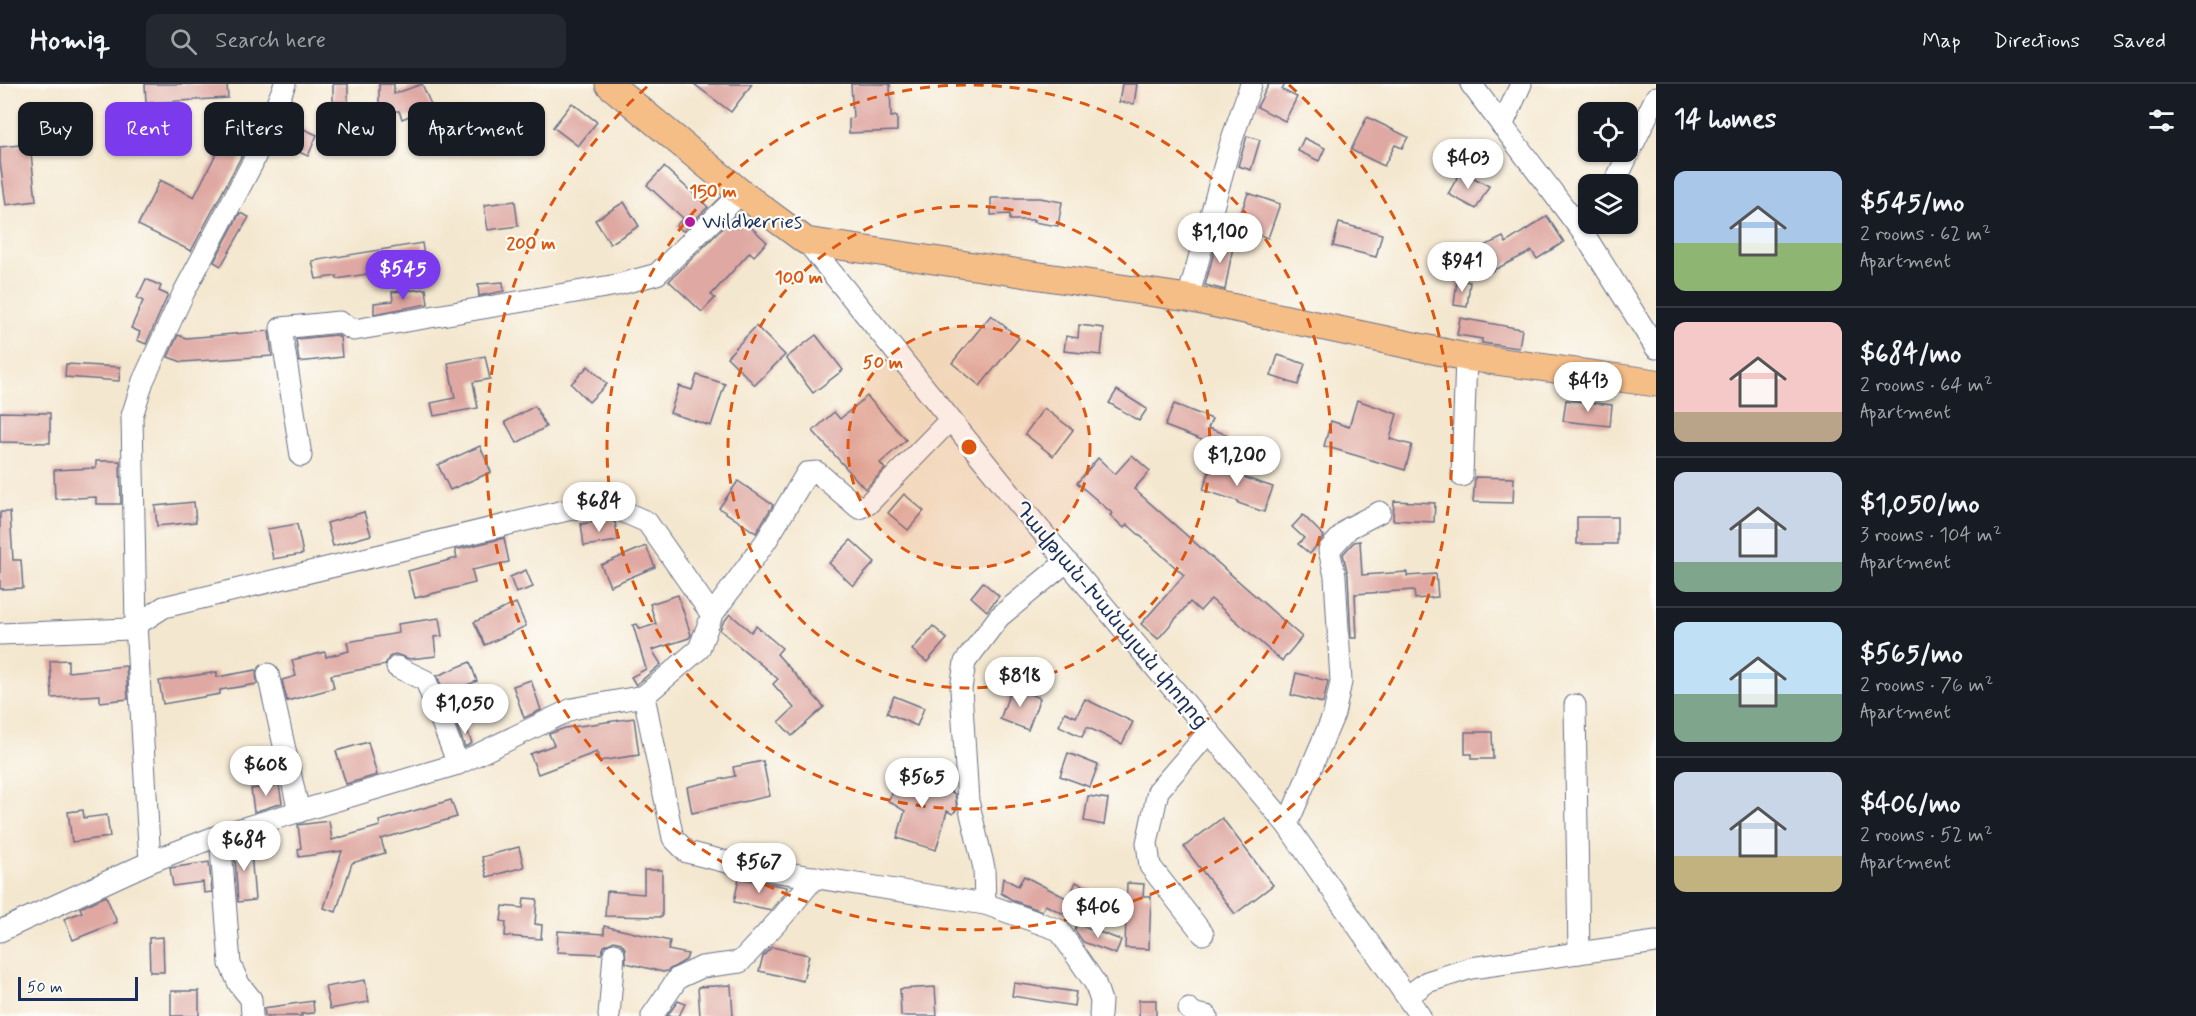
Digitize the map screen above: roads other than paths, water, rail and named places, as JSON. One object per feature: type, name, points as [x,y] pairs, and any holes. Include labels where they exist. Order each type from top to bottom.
[{"type":"main road","points":[[609,84],[741,193],[806,241],[1188,298],[1466,357],[1656,383]]},
{"type":"street","points":[[150,862],[136,624],[132,416],[147,372],[184,292],[252,164],[285,84]]},
{"type":"street","points":[[1188,298],[1231,142],[1251,84]]},
{"type":"street","points":[[1471,84],[1578,219]]},
{"type":"street","points":[[1502,126],[1521,84]]},
{"type":"street","points":[[1619,174],[1656,97]]},
{"type":"street","points":[[301,456],[281,328],[339,322],[354,330],[617,285],[657,274],[741,193]]},
{"type":"street","points":[[1589,234],[1656,348]]},
{"type":"street","name":"Դավթյան-Խանայան փողոց","points":[[806,241],[1066,562],[1287,825],[1420,1016]]},
{"type":"street","points":[[1462,476],[1466,357]]},
{"type":"street","points":[[0,931],[150,862],[220,835],[458,764],[572,709],[644,696],[699,649],[712,615],[766,542],[807,473],[817,472],[859,508],[868,504],[950,420]]},
{"type":"street","points":[[0,634],[130,629],[164,607],[601,502],[647,522],[712,615]]},
{"type":"street","points":[[1287,825],[1334,714],[1341,682],[1335,576],[1329,550],[1349,528],[1380,512]]},
{"type":"street","points":[[985,904],[984,868],[968,801],[961,689],[965,662],[999,616],[1066,562]]},
{"type":"street","points":[[398,668],[426,681],[458,764]]},
{"type":"street","points":[[268,674],[299,812]]},
{"type":"street","points":[[644,696],[673,838],[687,852],[747,867],[985,904],[1059,930],[1095,983],[1101,1001],[1100,1016]]},
{"type":"street","points":[[1575,705],[1579,953]]},
{"type":"street","points":[[1203,934],[1150,866],[1147,843],[1158,791],[1208,733]]},
{"type":"street","points":[[220,835],[230,964],[238,984],[251,999],[252,1016]]},
{"type":"street","points":[[652,1016],[678,978],[702,968],[740,962],[815,877]]},
{"type":"street","points":[[1408,996],[1427,982],[1471,968],[1656,942]]},
{"type":"street","points":[[609,1016],[614,954]]},
{"type":"place","name":"Wildberries","points":[[690,222]]}]
